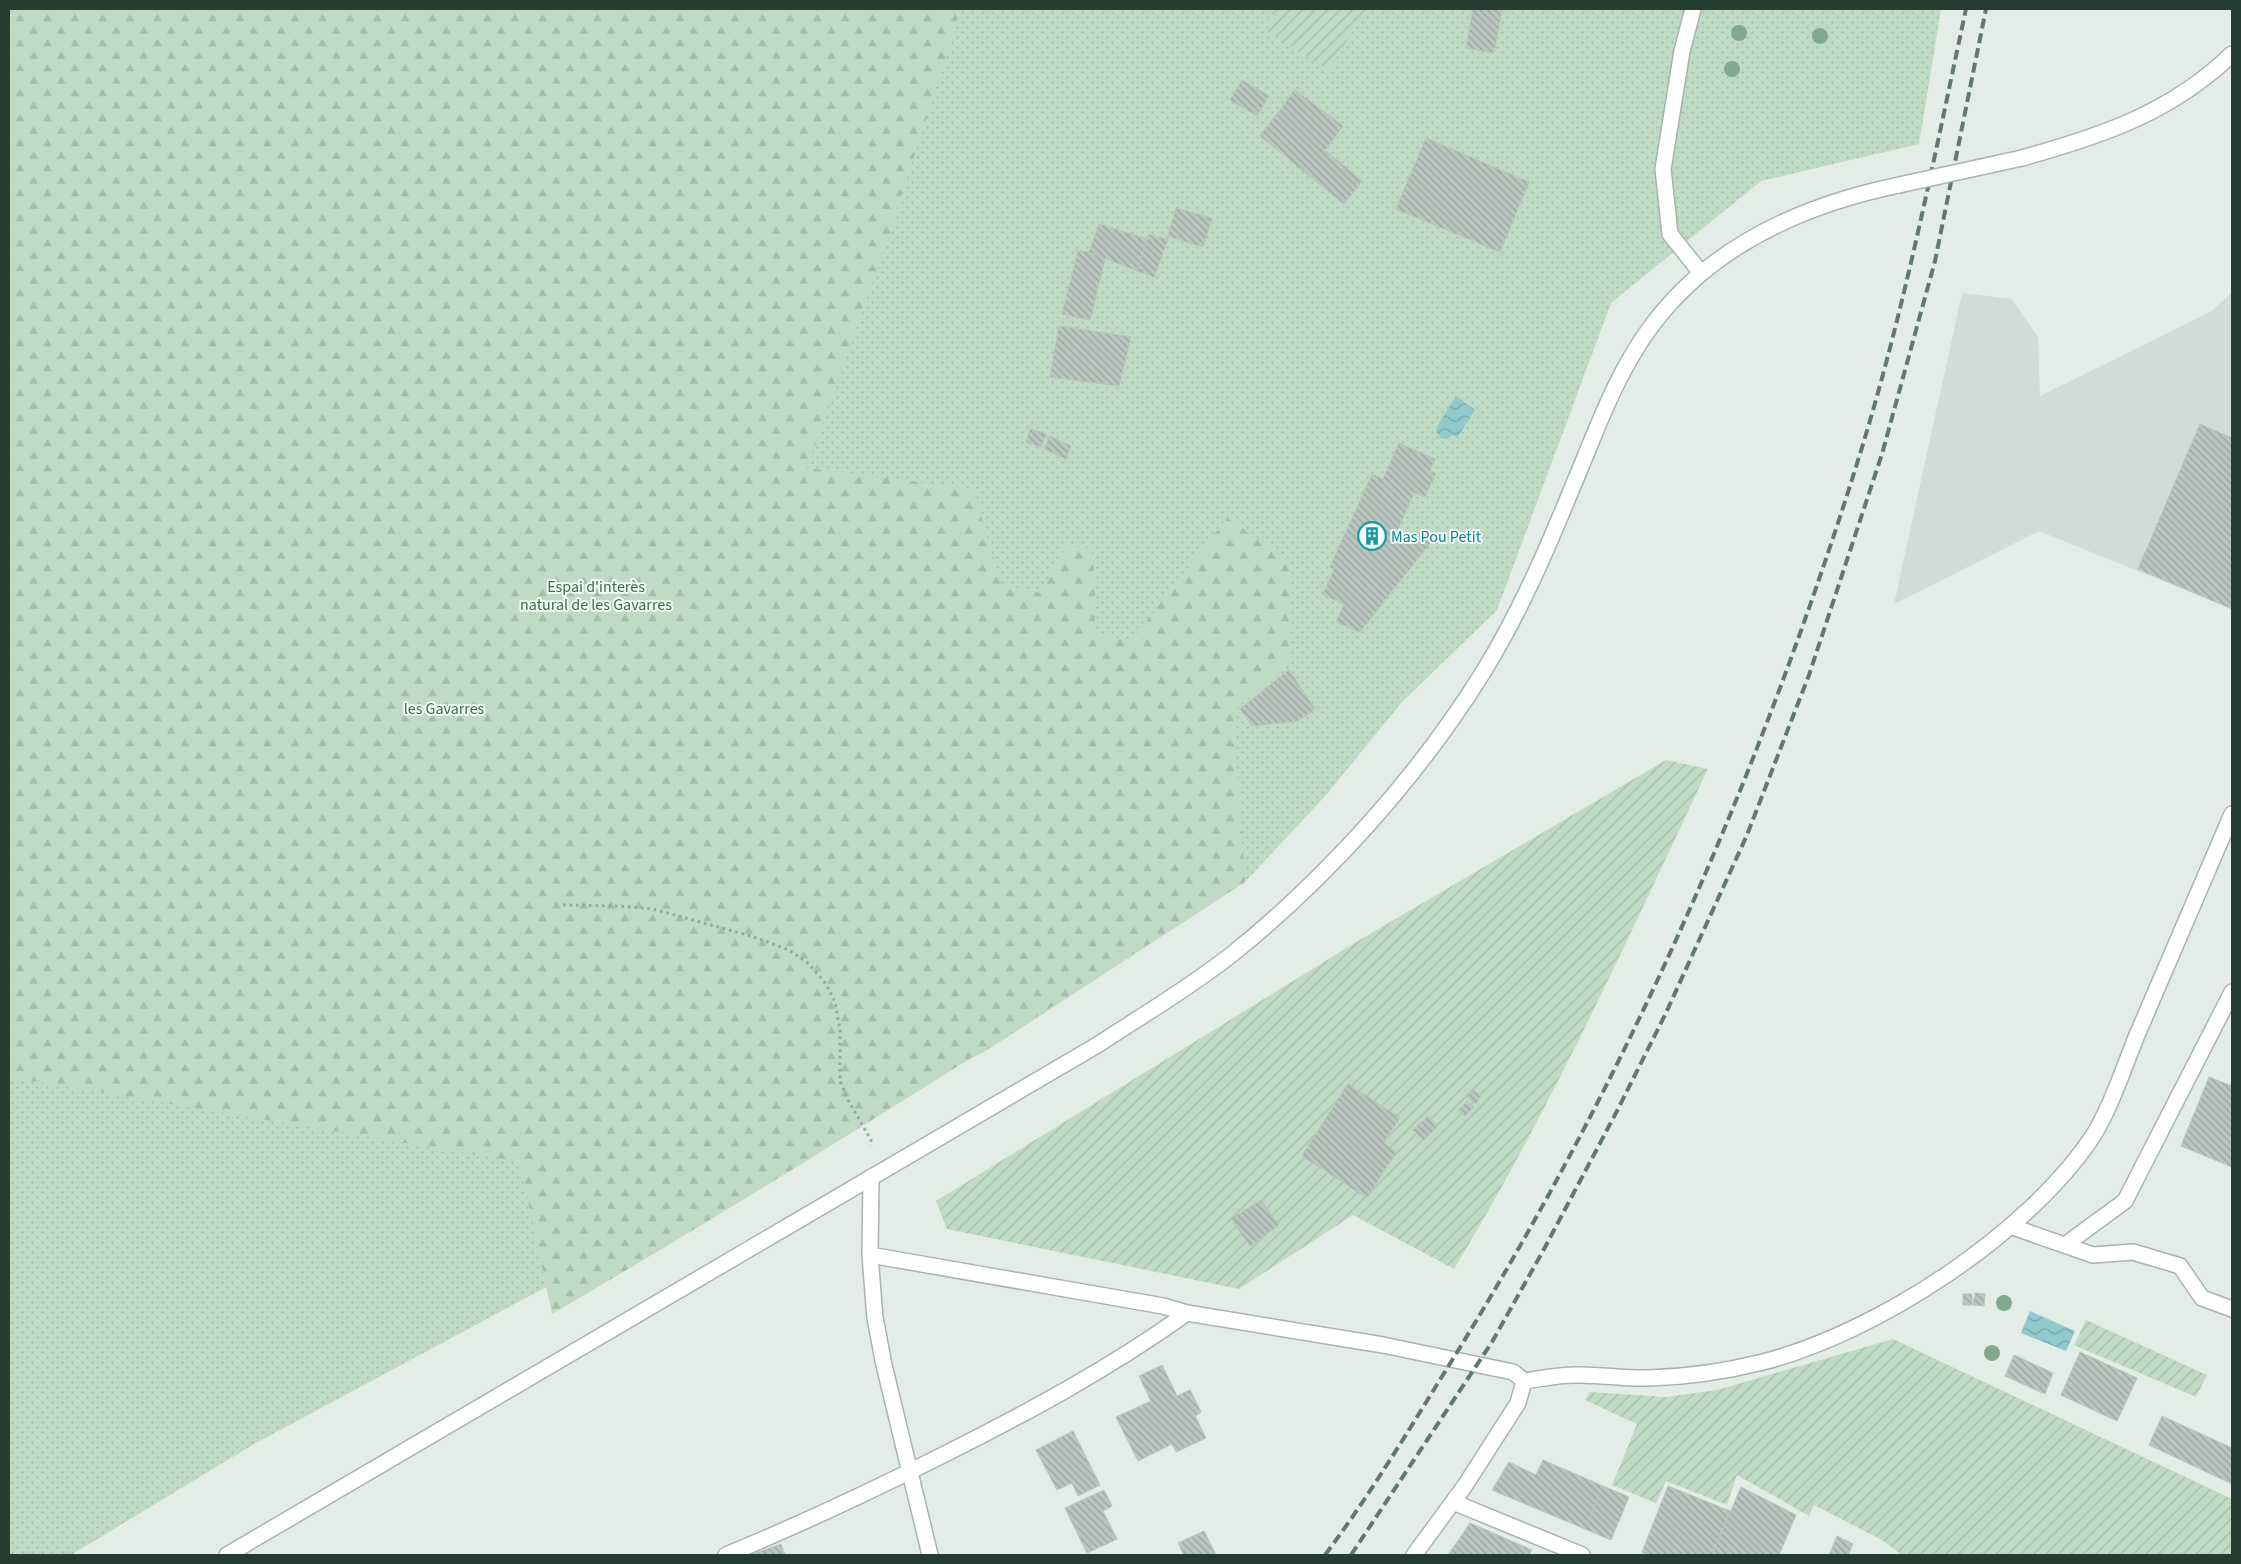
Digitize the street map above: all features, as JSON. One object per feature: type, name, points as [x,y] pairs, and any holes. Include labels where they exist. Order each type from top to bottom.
[{"type":"street","points":[[1694,9],[1682,51],[1663,169],[1670,234],[1701,273]]},
{"type":"street","points":[[227,1555],[1099,1044],[1176,994],[1229,956],[1284,910],[1346,850],[1396,792],[1449,723],[1482,674],[1522,603],[1547,551],[1608,404],[1628,362],[1651,327],[1680,293],[1701,273],[1766,230],[1808,211],[1860,193],[2022,158],[2104,134],[2136,121],[2193,87],[2232,54]]},
{"type":"street","points":[[870,1255],[1163,1306],[1188,1313],[1382,1345],[1512,1372],[1524,1380],[1572,1375],[1649,1378],[1722,1370],[1788,1355],[1883,1313],[1950,1272],[2028,1212],[2064,1174],[2098,1126],[2232,814]]},
{"type":"street","points":[[2065,1245],[2125,1202],[2232,992]]},
{"type":"street","points":[[871,1177],[870,1255],[875,1318],[930,1555]]},
{"type":"street","points":[[2010,1226],[2093,1255],[2132,1252],[2180,1266],[2202,1298],[2232,1309]]},
{"type":"street","points":[[726,1555],[809,1521],[1024,1415],[1134,1351],[1188,1313]]},
{"type":"street","points":[[1414,1555],[1453,1502],[1518,1403],[1524,1380]]},
{"type":"street","points":[[1453,1502],[1582,1555]]},
{"type":"path","points":[[563,905],[619,906],[653,910],[750,936],[789,950],[809,964],[826,984],[835,1002],[840,1030],[840,1081],[848,1100],[871,1140],[871,1177]]},
{"type":"shaded area","points":[[2232,292],[2232,609],[2039,531],[1894,604],[1962,293],[2012,299],[2038,337],[2040,396],[2212,311]]},
{"type":"green space","name":"les Gavarres","points":[[9,9],[1941,9],[1919,144],[1761,181],[1611,303],[1497,610],[1402,702],[1327,794],[1245,882],[989,1049],[254,1444],[71,1555],[9,1555]]},
{"type":"green space","name":"les Gavarres","points":[[9,9],[961,9],[888,238],[807,468],[973,489],[1002,586],[1041,593],[1065,547],[1092,548],[1095,587],[1095,632],[1130,642],[1227,518],[1290,560],[1290,658],[1233,712],[1245,882],[902,1102],[552,1314],[520,1162],[9,1077]]},
{"type":"green space","points":[[1276,9],[1366,9],[1329,70],[1267,32]]},
{"type":"green space","points":[[1666,760],[1708,769],[1556,1085],[1489,1209],[1454,1269],[1353,1215],[1239,1289],[947,1229],[936,1201],[1358,941]]},
{"type":"green space","points":[[2086,1320],[2207,1375],[2196,1397],[2074,1345]]},
{"type":"green space","points":[[1893,1339],[2232,1499],[2232,1555],[1902,1555],[1882,1540],[1814,1505],[1809,1516],[1737,1475],[1727,1505],[1666,1481],[1656,1503],[1612,1485],[1637,1424],[1585,1400],[1590,1392],[1666,1397],[1717,1390]]},
{"type":"water","points":[[1456,396],[1475,410],[1457,438],[1453,435],[1447,439],[1441,438],[1436,431],[1437,427]]},
{"type":"water","points":[[2030,1311],[2075,1331],[2066,1351],[2021,1333]]},
{"type":"building","points":[[1473,9],[1502,9],[1494,53],[1466,48]]},
{"type":"building","points":[[1242,80],[1269,96],[1257,116],[1230,100]]},
{"type":"building","points":[[1295,90],[1343,126],[1325,150],[1362,181],[1344,204],[1260,136]]},
{"type":"building","points":[[1426,138],[1529,182],[1500,252],[1396,209]]},
{"type":"building","points":[[1176,208],[1212,218],[1203,247],[1168,236]]},
{"type":"building","points":[[1099,224],[1147,239],[1137,271],[1089,252]]},
{"type":"building","points":[[1149,234],[1168,240],[1154,277],[1137,271]]},
{"type":"building","points":[[1078,251],[1089,252],[1105,259],[1090,320],[1062,314]]},
{"type":"building","points":[[1059,326],[1131,337],[1119,386],[1050,377]]},
{"type":"building","points":[[2200,424],[2232,438],[2232,609],[2138,569]]},
{"type":"building","points":[[1030,429],[1046,434],[1041,447],[1026,442]]},
{"type":"building","points":[[1050,436],[1071,446],[1066,459],[1044,449]]},
{"type":"building","name":"Mas Pou Petit","points":[[1399,443],[1435,459],[1430,471],[1436,473],[1425,497],[1414,493],[1396,534],[1412,542],[1422,529],[1434,538],[1360,632],[1336,622],[1344,604],[1323,595],[1334,569],[1330,567],[1372,474],[1383,479]]},
{"type":"building","points":[[1289,670],[1315,709],[1298,721],[1252,726],[1240,709]]},
{"type":"building","points":[[2209,1077],[2232,1086],[2232,1167],[2181,1146]]},
{"type":"building","points":[[1348,1084],[1400,1118],[1383,1142],[1396,1152],[1367,1198],[1302,1156]]},
{"type":"building","points":[[1473,1090],[1481,1096],[1476,1104],[1467,1097]]},
{"type":"building","points":[[1467,1101],[1474,1107],[1465,1116],[1458,1110]]},
{"type":"building","points":[[1428,1116],[1438,1126],[1424,1140],[1413,1130]]},
{"type":"building","points":[[1261,1200],[1279,1225],[1250,1246],[1231,1219]]},
{"type":"building","points":[[1975,1293],[1985,1294],[1984,1306],[1973,1305]]},
{"type":"building","points":[[1963,1294],[1972,1294],[1972,1305],[1963,1305]]},
{"type":"building","points":[[2080,1352],[2137,1378],[2117,1421],[2061,1395]]},
{"type":"building","points":[[2014,1355],[2053,1373],[2045,1394],[2005,1376]]},
{"type":"building","points":[[1162,1365],[1177,1396],[1190,1390],[1201,1412],[1195,1416],[1206,1438],[1176,1452],[1172,1444],[1138,1461],[1116,1417],[1151,1401],[1139,1376]]},
{"type":"building","points":[[2162,1416],[2232,1448],[2232,1484],[2149,1445]]},
{"type":"building","points":[[1073,1431],[1100,1485],[1078,1496],[1072,1483],[1057,1490],[1036,1450]]},
{"type":"building","points":[[1543,1460],[1603,1486],[1585,1529],[1492,1490],[1509,1462],[1536,1475]]},
{"type":"building","points":[[1603,1486],[1629,1497],[1611,1540],[1585,1529]]},
{"type":"building","points":[[1668,1486],[1730,1511],[1712,1555],[1648,1555],[1642,1552]]},
{"type":"building","points":[[1741,1487],[1796,1515],[1779,1555],[1712,1555]]},
{"type":"building","points":[[1104,1490],[1112,1506],[1103,1511],[1117,1539],[1087,1553],[1065,1508]]},
{"type":"building","points":[[1470,1523],[1532,1550],[1529,1555],[1448,1555]]},
{"type":"building","points":[[1204,1531],[1216,1555],[1184,1555],[1178,1543]]},
{"type":"building","points":[[1837,1536],[1853,1544],[1848,1555],[1829,1555]]},
{"type":"building","points":[[781,1544],[785,1555],[750,1555]]},
{"type":"railway","points":[[1325,1555],[1399,1446],[1441,1378],[1507,1269],[1569,1158],[1626,1045],[1680,930],[1731,813],[1777,695],[1820,575],[1860,454],[1905,288],[1966,9]]},
{"type":"railway","points":[[1351,1555],[1492,1342],[1543,1251],[1665,1015],[1747,835],[1809,675],[1882,454],[1935,261],[1986,9]]},
{"type":"place","name":"Mas Pou Petit","points":[[1372,536]]},
{"type":"park label","name":"Espai d'interès natural de les Gavarres","points":[[596,595]]}]
